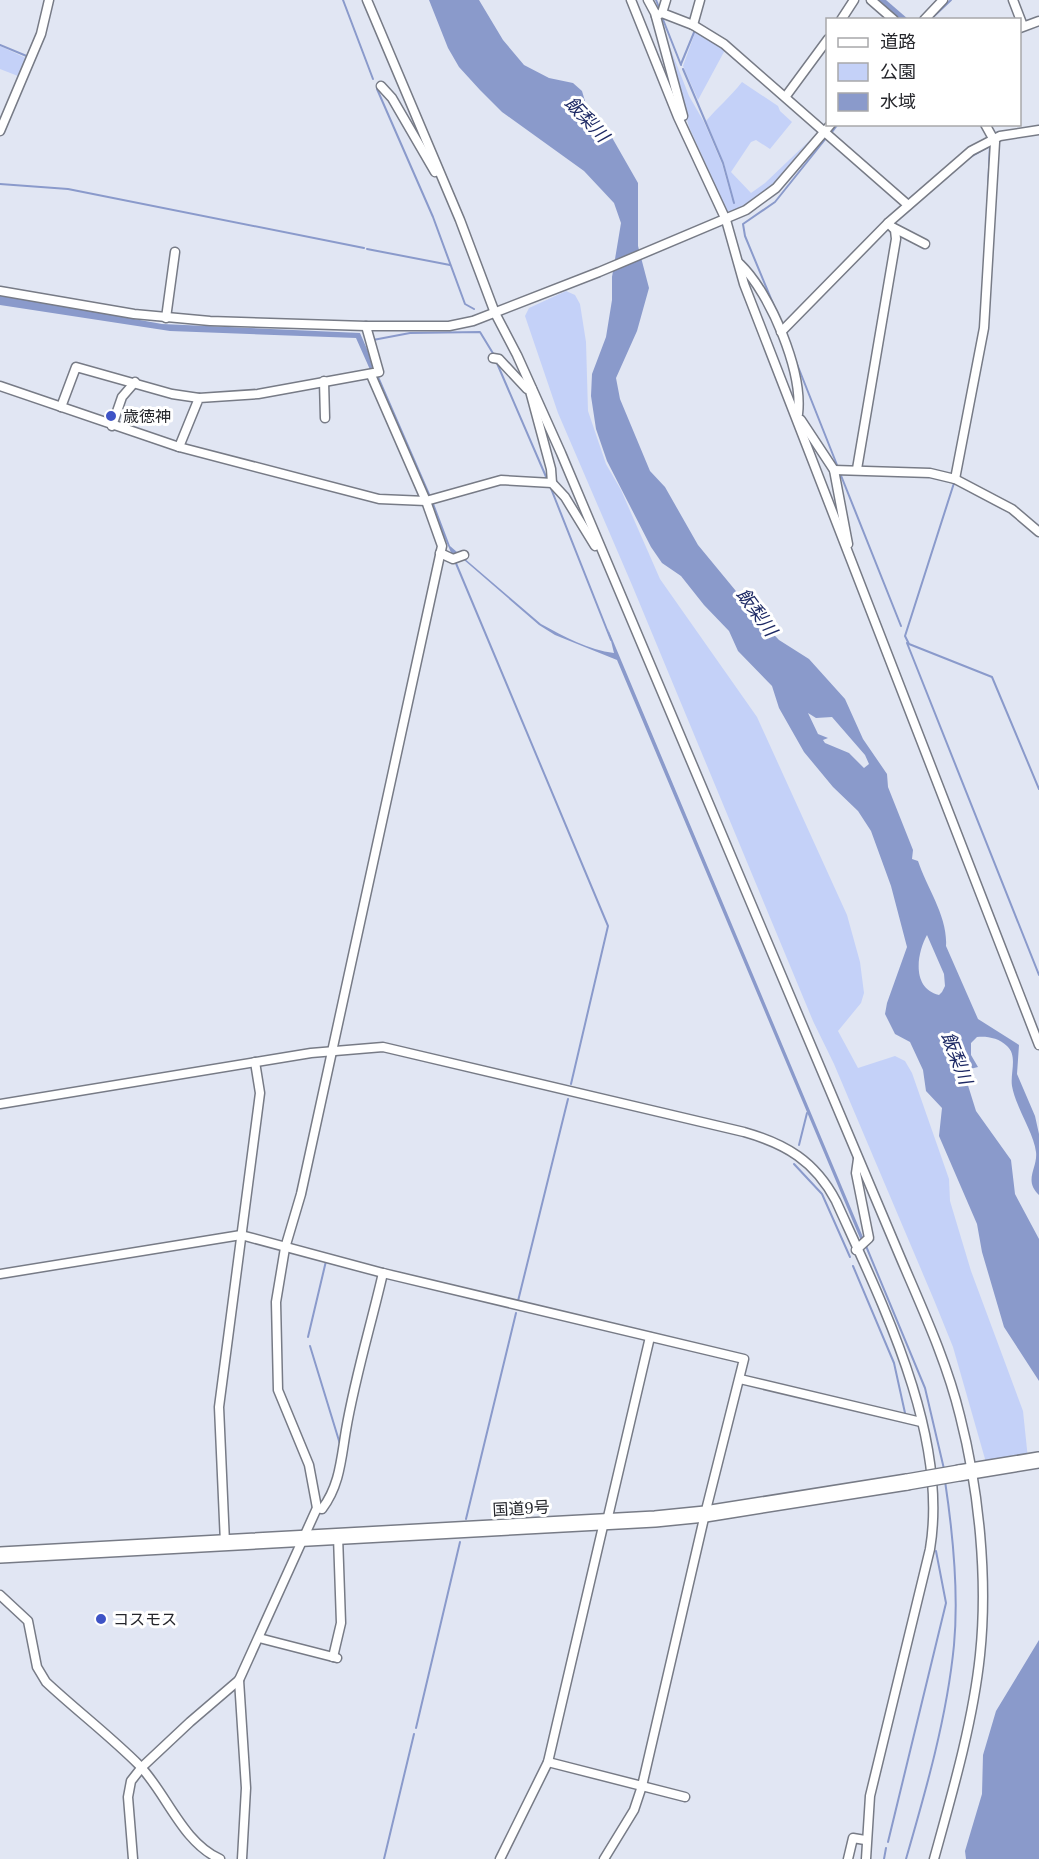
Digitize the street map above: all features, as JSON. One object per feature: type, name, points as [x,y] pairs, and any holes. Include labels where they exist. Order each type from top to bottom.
[{"type":"highway","name":"国道9号","points":[[0,1556],[605,1522],[705,1514],[1039,1460]]},
{"type":"street","points":[[0,131],[41,34],[50,0]]},
{"type":"street","points":[[367,0],[497,312],[601,548],[939,1352],[960,1416],[980,1548],[982,1592],[980,1654],[953,1786],[934,1859]]},
{"type":"street","points":[[631,0],[740,264],[744,284],[798,418],[1039,1045]]},
{"type":"street","points":[[648,0],[659,15],[684,129]]},
{"type":"street","points":[[659,15],[666,0]]},
{"type":"street","points":[[693,25],[700,0]]},
{"type":"street","points":[[842,18],[854,0]]},
{"type":"street","points":[[871,0],[892,18]]},
{"type":"street","points":[[926,18],[943,0]]},
{"type":"street","points":[[1013,0],[1019,18]]},
{"type":"street","points":[[659,15],[693,25],[724,44],[826,126]]},
{"type":"street","points":[[1022,27],[1039,21]]},
{"type":"street","points":[[786,96],[826,42]]},
{"type":"street","points":[[381,86],[392,98],[439,180],[443,180]]},
{"type":"street","points":[[955,479],[984,328],[994,140],[986,126]]},
{"type":"street","points":[[0,291],[166,318],[366,326],[449,326],[473,321],[497,312],[722,221],[756,204],[776,188],[829,128],[908,205]]},
{"type":"street","points":[[781,332],[891,226],[908,205],[971,152],[1008,133],[1039,130]]},
{"type":"street","points":[[891,226],[925,244]]},
{"type":"street","points":[[857,469],[896,239],[891,226]]},
{"type":"street","points":[[166,318],[175,252]]},
{"type":"street","points":[[740,264],[771,309],[790,355],[799,410],[798,418]]},
{"type":"street","points":[[61,407],[76,367],[172,394],[199,398],[258,394],[373,374],[379,368],[366,326]]},
{"type":"street","points":[[494,358],[531,390],[551,469],[552,483],[565,497],[596,547],[601,548]]},
{"type":"street","points":[[133,1859],[129,1788],[142,1767],[238,1680],[316,1508],[309,1465],[278,1390],[276,1302],[285,1248],[301,1194],[441,541],[429,499],[373,374]]},
{"type":"street","points":[[324,381],[325,418]]},
{"type":"street","points":[[112,426],[122,397],[135,382]]},
{"type":"street","points":[[0,386],[179,447],[379,499],[429,499],[495,481],[552,483]]},
{"type":"street","points":[[179,447],[199,398]]},
{"type":"street","points":[[798,418],[803,421],[834,470],[849,541],[847,550]]},
{"type":"street","points":[[834,470],[930,473],[955,479],[1012,509],[1039,532]]},
{"type":"street","points":[[440,553],[458,558]]},
{"type":"street","points":[[0,1104],[331,1051],[364,1047],[396,1049],[705,1122],[771,1141],[803,1157],[824,1180],[906,1368],[921,1422],[933,1489],[932,1534],[875,1773],[865,1840],[866,1859]]},
{"type":"street","points":[[225,1544],[219,1416],[260,1093],[255,1062]]},
{"type":"street","points":[[856,1250],[869,1238],[856,1173],[858,1159]]},
{"type":"street","points":[[0,1274],[241,1235],[383,1273],[744,1359],[705,1514],[642,1786],[634,1810],[606,1858]]},
{"type":"street","points":[[316,1508],[322,1509],[328,1500],[341,1467],[345,1431],[383,1273]]},
{"type":"street","points":[[500,1859],[548,1762],[650,1337]]},
{"type":"street","points":[[740,1379],[921,1422]]},
{"type":"street","points":[[259,1638],[335,1657],[341,1623],[338,1536]]},
{"type":"street","points":[[0,1595],[28,1621],[37,1667],[46,1682],[142,1767],[193,1838],[207,1853],[220,1859]]},
{"type":"street","points":[[238,1680],[246,1788],[242,1859]]},
{"type":"street","points":[[548,1762],[685,1797]]},
{"type":"street","points":[[848,1859],[853,1838],[865,1840]]},
{"type":"green space","points":[[662,27],[689,96],[704,122],[722,164],[733,203],[724,163],[706,121],[742,82],[778,106],[792,122],[770,149],[756,140],[751,142],[731,172],[751,193],[765,183],[810,140],[771,186],[734,212],[727,211],[689,127]]},
{"type":"green space","points":[[696,30],[725,50],[698,100],[683,66]]},
{"type":"green space","points":[[0,46],[26,58],[18,76],[0,69]]},
{"type":"green space","points":[[566,291],[575,295],[580,304],[586,342],[588,411],[606,464],[621,490],[660,579],[757,717],[847,915],[860,962],[864,993],[861,1003],[838,1031],[858,1068],[895,1056],[905,1061],[912,1073],[949,1179],[950,1201],[971,1271],[1023,1411],[1028,1459],[987,1466],[953,1347],[934,1300],[834,1064],[813,1021],[558,413],[525,316],[529,308]]},
{"type":"water","name":"飯梨川","points":[[429,0],[479,0],[503,40],[524,65],[549,78],[573,83],[582,91],[587,108],[602,120],[638,183],[638,246],[649,288],[637,331],[616,378],[620,399],[650,471],[665,487],[698,545],[759,619],[779,640],[809,659],[845,699],[863,739],[887,774],[888,787],[913,850],[912,859],[918,861],[936,903],[944,924],[946,946],[978,1019],[1019,1045],[1017,1074],[1035,1116],[1039,1134],[1039,1195],[1032,1184],[1036,1158],[1035,1145],[1014,1094],[1013,1060],[1010,1050],[997,1039],[977,1037],[971,1043],[971,1055],[978,1067],[970,1069],[966,1079],[976,1111],[1011,1160],[1015,1194],[1039,1239],[1039,1381],[1004,1327],[982,1252],[977,1224],[939,1136],[942,1108],[926,1091],[923,1070],[910,1042],[895,1034],[885,1014],[907,947],[891,886],[871,831],[858,811],[833,787],[804,752],[779,708],[772,686],[738,651],[729,631],[681,576],[662,563],[651,547],[607,461],[596,429],[591,396],[592,374],[606,337],[612,300],[612,277],[621,223],[614,203],[584,171],[502,112],[459,67],[448,48]],"holes":[[[808,713],[816,718],[832,717],[865,755],[869,764],[864,768],[849,753],[825,743],[823,740],[828,738],[818,734]],[[927,935],[944,974],[945,986],[939,995],[930,991],[920,978],[919,960]]]},
{"type":"water","points":[[878,0],[886,0],[907,18],[899,18]]},
{"type":"water","points":[[0,295],[162,324],[360,333],[433,501],[450,546],[541,624],[558,633],[586,646],[614,653],[608,629],[865,1242],[862,1243],[617,660],[555,635],[539,625],[459,556],[453,557],[356,338],[170,331],[0,305]]},
{"type":"water","points":[[1039,1640],[1039,1859],[966,1859],[965,1851],[982,1794],[983,1755],[996,1711]]},
{"type":"waterway","points":[[343,0],[373,79]]},
{"type":"waterway","points":[[656,0],[660,10]]},
{"type":"waterway","points":[[932,18],[951,0]]},
{"type":"waterway","points":[[662,17],[681,65]]},
{"type":"waterway","points":[[681,64],[695,30]]},
{"type":"waterway","points":[[0,45],[29,57]]},
{"type":"waterway","points":[[683,69],[723,163],[734,203]]},
{"type":"waterway","points":[[377,89],[433,217],[465,304],[474,309]]},
{"type":"waterway","points":[[832,132],[836,126]]},
{"type":"waterway","points":[[774,306],[745,236],[743,224],[775,202],[827,137]]},
{"type":"waterway","points":[[988,190],[990,144]]},
{"type":"waterway","points":[[967,159],[990,146]]},
{"type":"waterway","points":[[0,184],[68,189],[364,248]]},
{"type":"waterway","points":[[367,249],[450,265]]},
{"type":"waterway","points":[[373,340],[410,333],[480,332],[494,355]]},
{"type":"waterway","points":[[795,359],[837,465]]},
{"type":"waterway","points":[[496,361],[547,479]]},
{"type":"waterway","points":[[840,473],[901,626]]},
{"type":"waterway","points":[[954,483],[905,636],[909,644],[992,677],[1039,789]]},
{"type":"waterway","points":[[550,486],[611,640]]},
{"type":"waterway","points":[[455,561],[608,926],[571,1084]]},
{"type":"waterway","points":[[907,643],[1039,975]]},
{"type":"waterway","points":[[518,1301],[568,1099]]},
{"type":"waterway","points":[[799,1145],[807,1113]]},
{"type":"waterway","points":[[794,1164],[822,1194],[850,1257]]},
{"type":"waterway","points":[[866,1246],[925,1388],[944,1469]]},
{"type":"waterway","points":[[308,1337],[326,1261]]},
{"type":"waterway","points":[[853,1266],[894,1363],[905,1413]]},
{"type":"waterway","points":[[466,1519],[516,1313]]},
{"type":"waterway","points":[[310,1346],[340,1444]]},
{"type":"waterway","points":[[906,1859],[941,1726],[954,1645],[956,1604],[954,1563],[945,1481]]},
{"type":"waterway","points":[[416,1728],[460,1542]]},
{"type":"waterway","points":[[888,1842],[946,1603],[936,1551]]},
{"type":"waterway","points":[[384,1859],[414,1734]]},
{"type":"waterway","points":[[884,1859],[886,1848]]},
{"type":"place","name":"歳徳神","points":[[111,416]]},
{"type":"place","name":"コスモス","points":[[101,1619]]}]
